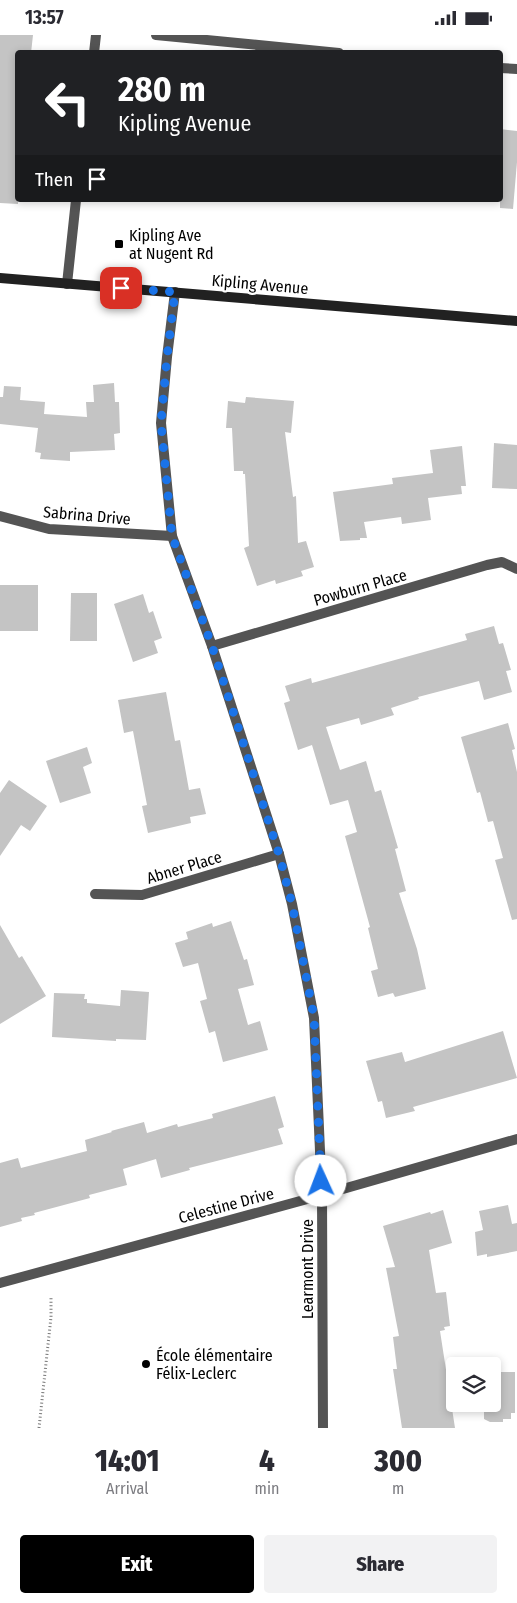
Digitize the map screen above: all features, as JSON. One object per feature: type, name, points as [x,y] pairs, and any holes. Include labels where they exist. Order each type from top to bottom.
[{"type":"main road","name":"Kipling Avenue","points":[[0,278],[517,321]]},
{"type":"street","points":[[94,50],[96,35]]},
{"type":"street","points":[[156,35],[308,50]]},
{"type":"street","points":[[503,68],[517,69]]},
{"type":"street","points":[[67,284],[76,202]]},
{"type":"street","name":"Learmont Drive","points":[[175,292],[161,423],[172,536],[212,646],[279,854],[292,904],[314,1017],[322,1195],[323,1428]]},
{"type":"street","name":"Sabrina Drive","points":[[0,516],[49,529],[172,536]]},
{"type":"street","name":"Powburn Place","points":[[212,646],[487,565],[502,562],[517,569]]},
{"type":"street","name":"Abner Place","points":[[95,894],[142,895],[279,854]]},
{"type":"street","name":"Celestine Drive","points":[[0,1283],[322,1195],[517,1139]]},
{"type":"path","points":[[39,1428],[51,1317],[51,1298]]},
{"type":"building","points":[[0,35],[33,35],[31,50],[15,50],[15,202],[18,202],[18,204],[0,203]]},
{"type":"building","points":[[503,129],[517,131],[517,162],[513,209],[500,208],[500,202],[503,202]]},
{"type":"building","points":[[114,383],[115,402],[119,402],[120,433],[114,434],[115,450],[70,452],[70,461],[40,459],[41,453],[35,452],[38,428],[0,424],[0,397],[3,397],[4,386],[21,387],[20,400],[45,402],[44,414],[87,417],[86,402],[94,402],[93,385]]},
{"type":"building","points":[[246,397],[294,401],[291,433],[285,432],[293,497],[296,496],[298,543],[306,541],[314,567],[301,571],[303,576],[276,584],[275,580],[257,586],[244,548],[249,546],[245,474],[243,474],[243,471],[234,471],[232,428],[226,428],[228,401],[245,403]]},
{"type":"building","points":[[494,443],[517,445],[517,489],[492,488]]},
{"type":"building","points":[[462,446],[466,486],[461,486],[462,494],[428,498],[431,520],[402,524],[401,517],[364,522],[367,538],[340,541],[333,492],[393,484],[392,478],[433,473],[430,450]]},
{"type":"building","points":[[0,585],[38,585],[38,631],[0,631]]},
{"type":"building","points":[[71,593],[97,593],[97,641],[70,641]]},
{"type":"building","points":[[143,594],[149,613],[153,611],[162,638],[154,641],[158,653],[133,662],[114,604]]},
{"type":"building","points":[[494,626],[499,644],[503,643],[511,670],[506,671],[512,692],[484,700],[479,681],[418,697],[419,699],[391,708],[394,715],[361,725],[359,718],[326,727],[340,770],[366,761],[375,792],[381,790],[398,848],[395,849],[406,891],[399,893],[417,949],[426,989],[395,997],[393,993],[378,997],[371,971],[378,969],[368,928],[370,927],[345,836],[357,832],[348,800],[330,805],[312,745],[298,750],[284,703],[290,701],[285,686],[311,678],[312,683],[467,640],[465,634]]},
{"type":"building","points":[[166,692],[175,741],[180,740],[189,790],[200,788],[206,814],[190,817],[191,823],[148,833],[142,806],[147,805],[133,731],[124,733],[118,700]]},
{"type":"building","points":[[508,723],[515,749],[512,750],[517,772],[517,919],[512,920],[495,860],[503,858],[493,821],[488,822],[480,792],[477,793],[461,737]]},
{"type":"building","points":[[87,747],[92,763],[83,767],[91,793],[60,803],[46,761]]},
{"type":"building","points":[[9,780],[47,806],[30,831],[21,825],[0,856],[0,793]]},
{"type":"building","points":[[231,921],[244,960],[247,959],[254,985],[238,989],[248,1025],[260,1021],[268,1050],[223,1062],[215,1031],[209,1033],[200,1001],[207,999],[198,963],[183,967],[175,943],[188,939],[186,932],[212,923],[213,927]]},
{"type":"building","points":[[0,925],[19,958],[22,956],[46,996],[0,1024]]},
{"type":"building","points":[[121,990],[149,992],[146,1040],[116,1039],[116,1041],[52,1037],[54,993],[85,994],[84,999],[87,999],[87,1003],[120,1006]]},
{"type":"building","points":[[503,1031],[517,1078],[413,1107],[415,1111],[386,1118],[382,1101],[378,1102],[366,1061],[402,1052],[405,1062]]},
{"type":"building","points":[[275,1096],[284,1127],[278,1129],[283,1144],[189,1168],[190,1170],[161,1178],[156,1159],[123,1169],[127,1185],[89,1195],[90,1198],[34,1213],[35,1215],[21,1218],[22,1221],[0,1227],[0,1163],[18,1158],[21,1168],[87,1151],[85,1140],[111,1131],[144,1122],[147,1133],[177,1124],[178,1127],[213,1118],[212,1114]]},
{"type":"building","points":[[508,1205],[512,1224],[517,1223],[517,1251],[487,1257],[487,1254],[477,1256],[475,1232],[483,1230],[479,1211]]},
{"type":"building","points":[[443,1210],[452,1243],[429,1250],[436,1293],[446,1292],[450,1326],[444,1327],[445,1330],[440,1331],[446,1370],[446,1412],[453,1412],[455,1428],[402,1428],[393,1369],[397,1369],[393,1337],[399,1336],[386,1268],[395,1267],[383,1226],[430,1212],[431,1214]]},
{"type":"building","points":[[501,1372],[515,1372],[515,1413],[511,1413],[511,1419],[503,1419],[503,1422],[490,1422],[484,1419],[484,1412],[501,1412]]},
{"type":"place","name":"Kipling Ave at Nugent Rd","points":[[119,244]]},
{"type":"place","name":"École élémentaire Félix-Leclerc","points":[[146,1364]]},
{"type":"route","points":[[121,288],[175,292],[161,423],[172,536],[212,646],[279,854],[292,904],[314,1017],[321,1181]]}]
